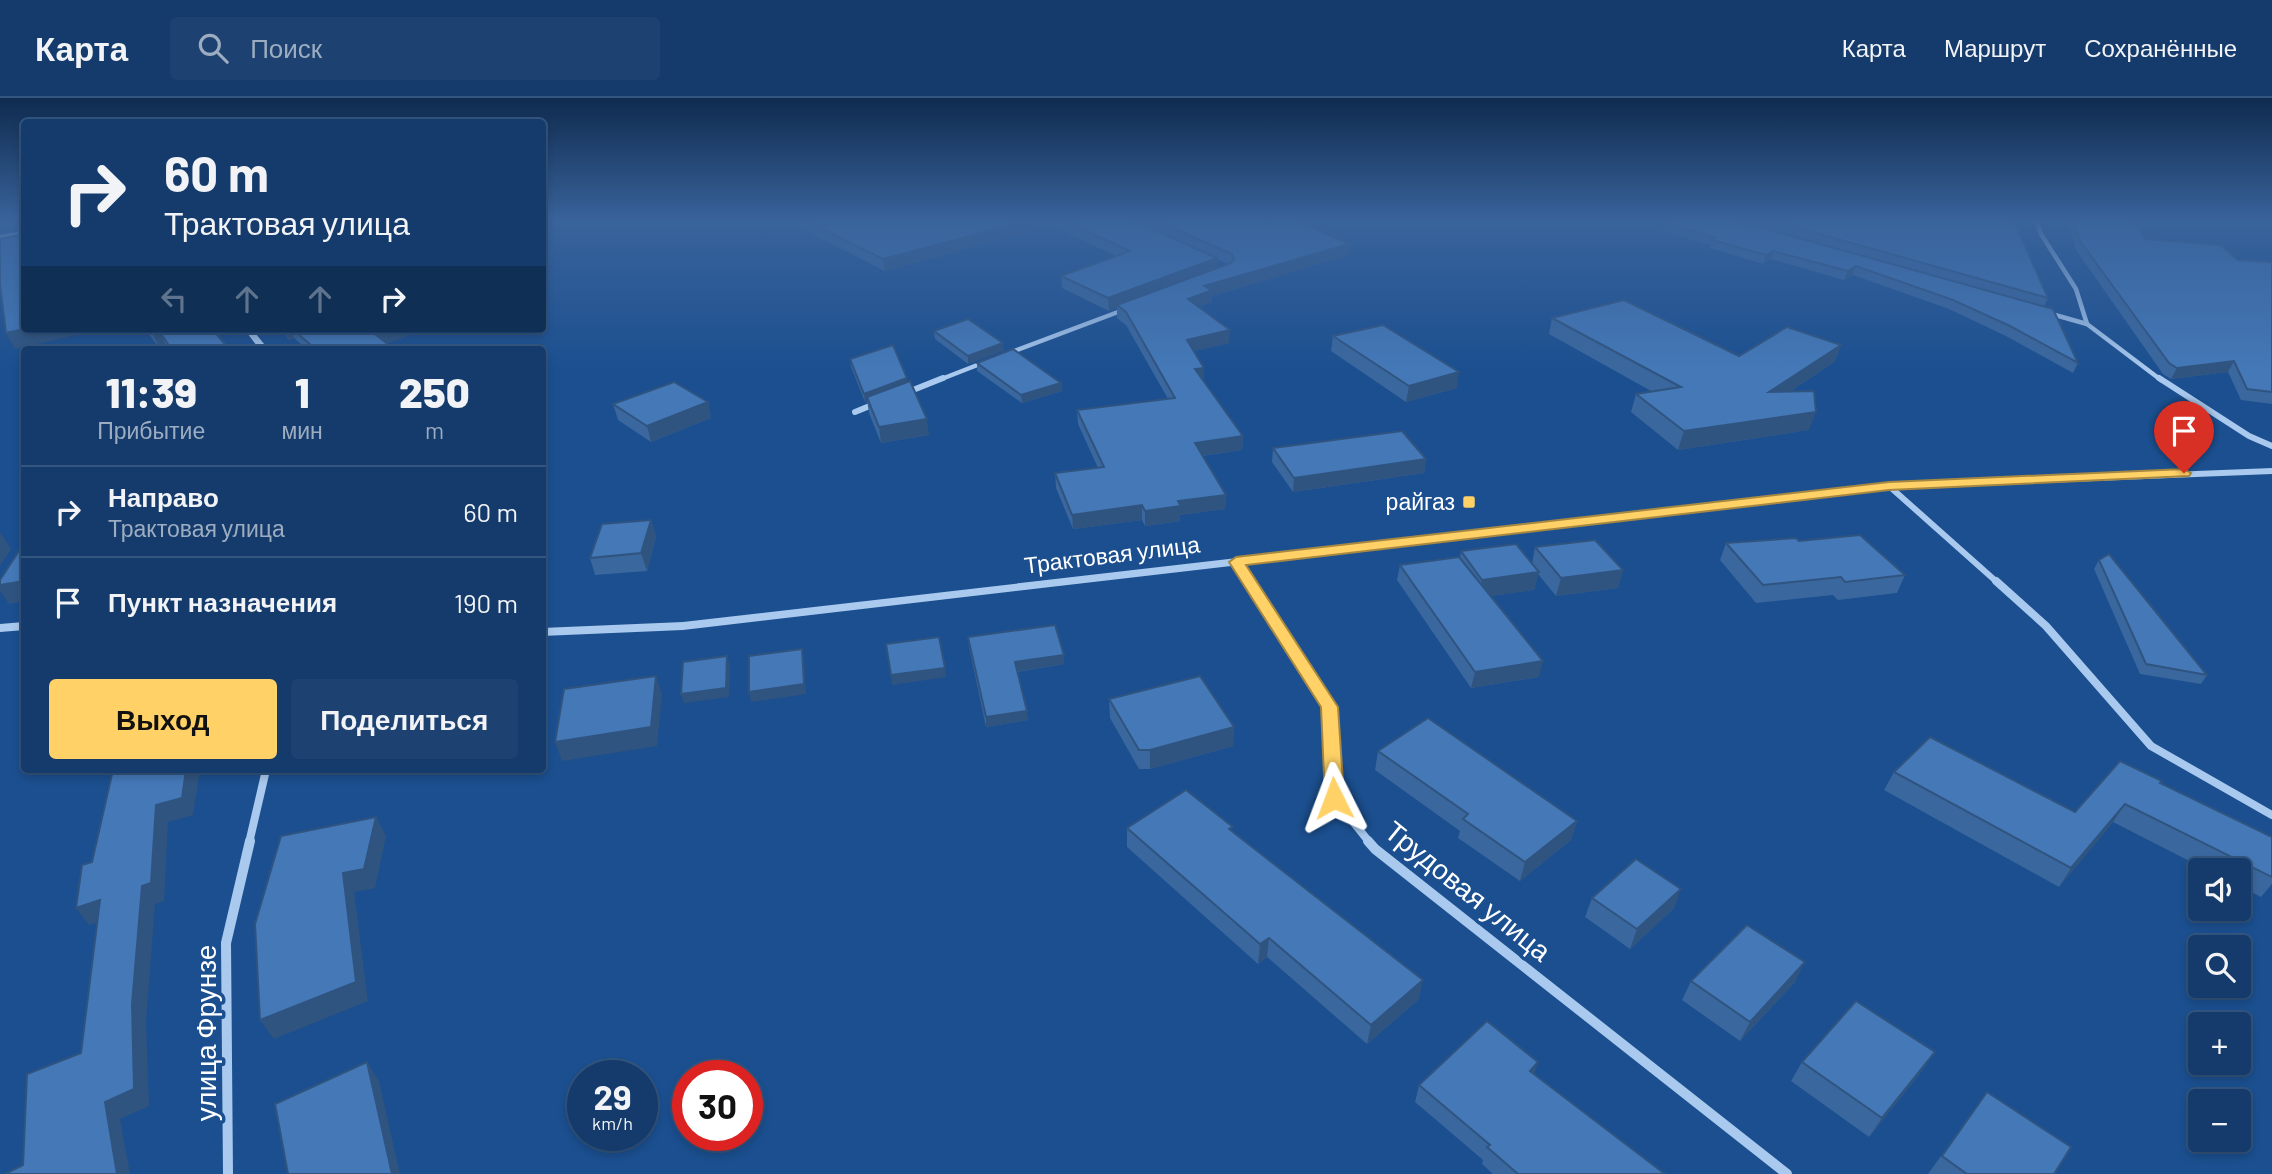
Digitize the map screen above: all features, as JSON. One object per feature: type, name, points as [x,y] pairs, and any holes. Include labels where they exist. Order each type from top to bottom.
[{"type":"street","points":[[2065,271],[2076,289],[2087,324]]},
{"type":"street","points":[[907,392],[1139,304]]},
{"type":"street","points":[[2035,310],[2087,324],[2165,383],[2249,436],[2272,446]]},
{"type":"street","points":[[855,412],[881,402]]},
{"type":"street","name":"Трактовая улица","points":[[546,632],[682,626],[1889,486],[2272,471]]},
{"type":"street","points":[[1889,486],[2046,626],[2151,746],[2272,815]]},
{"type":"street","name":"Трудовая улица","points":[[1236,562],[1329,707],[1334,798],[1375,849],[1787,1174]]},
{"type":"street","points":[[0,628],[21,626]]},
{"type":"street","name":"улица Фрунзе","points":[[228,1174],[226,943],[265,773]]},
{"type":"building","points":[[0,271],[21,271],[21,330],[6,333]]},
{"type":"building","points":[[1074,271],[1181,271],[1108,298],[1061,276]]},
{"type":"building","points":[[1209,271],[1255,271],[1204,286],[1212,290],[1188,299],[1230,330],[1187,340],[1204,368],[1195,369],[1243,436],[1195,443],[1226,495],[1178,501],[1181,506],[1145,511],[1142,505],[1072,515],[1055,473],[1104,467],[1077,410],[1175,398],[1126,312],[1117,305]]},
{"type":"building","points":[[1871,271],[1918,271],[2053,309],[2078,363],[2010,326],[1953,300]]},
{"type":"building","points":[[1952,271],[2036,271],[2048,298]]},
{"type":"building","points":[[2102,271],[2272,271],[2272,392],[2247,389],[2234,361],[2177,368],[2169,363]]},
{"type":"building","points":[[1624,300],[1739,356],[1787,327],[1841,345],[1769,392],[1814,391],[1816,412],[1684,431],[1636,394],[1681,387],[1552,318]]},
{"type":"building","points":[[968,319],[1003,343],[968,356],[934,331]]},
{"type":"building","points":[[1383,325],[1459,372],[1409,386],[1333,336]]},
{"type":"building","points":[[160,333],[215,333],[227,346],[169,346]]},
{"type":"building","points":[[297,333],[379,333],[375,334],[390,346],[312,346]]},
{"type":"building","points":[[893,345],[907,378],[864,394],[850,359]]},
{"type":"building","points":[[1013,349],[1061,383],[1021,395],[977,363]]},
{"type":"building","points":[[910,381],[927,419],[879,427],[867,397]]},
{"type":"building","points":[[674,382],[708,402],[647,426],[613,404]]},
{"type":"building","points":[[1402,431],[1426,459],[1294,478],[1273,448]]},
{"type":"building","points":[[651,520],[641,553],[590,558],[602,524]]},
{"type":"building","points":[[1860,535],[1905,575],[1845,582],[1841,577],[1763,585],[1726,543],[1796,538],[1799,541]]},
{"type":"building","points":[[1595,540],[1623,570],[1561,578],[1535,547]]},
{"type":"building","points":[[1516,544],[1539,572],[1482,580],[1461,551]]},
{"type":"building","points":[[19,551],[21,582],[0,585],[0,580]]},
{"type":"building","points":[[2109,554],[2207,675],[2146,664],[2099,560]]},
{"type":"building","points":[[1459,557],[1543,661],[1475,672],[1400,565]]},
{"type":"building","points":[[1055,625],[1064,655],[1015,662],[1027,711],[986,717],[968,637]]},
{"type":"building","points":[[939,637],[945,668],[891,675],[886,644]]},
{"type":"building","points":[[802,649],[804,684],[749,692],[749,656]]},
{"type":"building","points":[[727,656],[726,688],[681,694],[683,662]]},
{"type":"building","points":[[656,676],[651,727],[555,742],[564,689]]},
{"type":"building","points":[[1200,676],[1234,727],[1150,750],[1139,750],[1109,699]]},
{"type":"building","points":[[1428,718],[1577,821],[1525,862],[1463,819],[1468,814],[1378,751]]},
{"type":"building","points":[[1930,737],[2075,812],[2120,761],[2272,837],[2272,877],[2251,867],[2251,858],[2234,858],[2125,804],[2071,868],[1894,772]]},
{"type":"building","points":[[112,773],[186,773],[182,798],[156,805],[151,883],[142,886],[132,1004],[134,1089],[105,1102],[117,1174],[5,1174],[23,1165],[27,1074],[81,1053],[100,900],[76,908],[82,865],[92,862]]},
{"type":"building","points":[[1186,790],[1233,827],[1229,829],[1423,980],[1371,1025],[1269,938],[1260,944],[1127,828]]},
{"type":"building","points":[[376,817],[364,869],[343,873],[356,982],[260,1020],[255,924],[281,836]]},
{"type":"building","points":[[1636,859],[1681,889],[1637,929],[1592,898]]},
{"type":"building","points":[[1747,925],[1805,962],[1750,1022],[1691,981]]},
{"type":"building","points":[[1856,1001],[1935,1052],[1882,1118],[1802,1062]]},
{"type":"building","points":[[1487,1021],[1538,1062],[1530,1071],[1665,1174],[1518,1174],[1487,1147],[1490,1145],[1419,1085]]},
{"type":"building","points":[[367,1062],[392,1174],[288,1174],[275,1104]]},
{"type":"building","points":[[1987,1092],[2071,1147],[2054,1174],[1967,1174],[1942,1156]]},
{"type":"place","name":"райгаз","points":[[1469,502]]},
{"type":"route","points":[[1334,798],[1329,707],[1236,562],[1889,486],[2184,473]]}]
